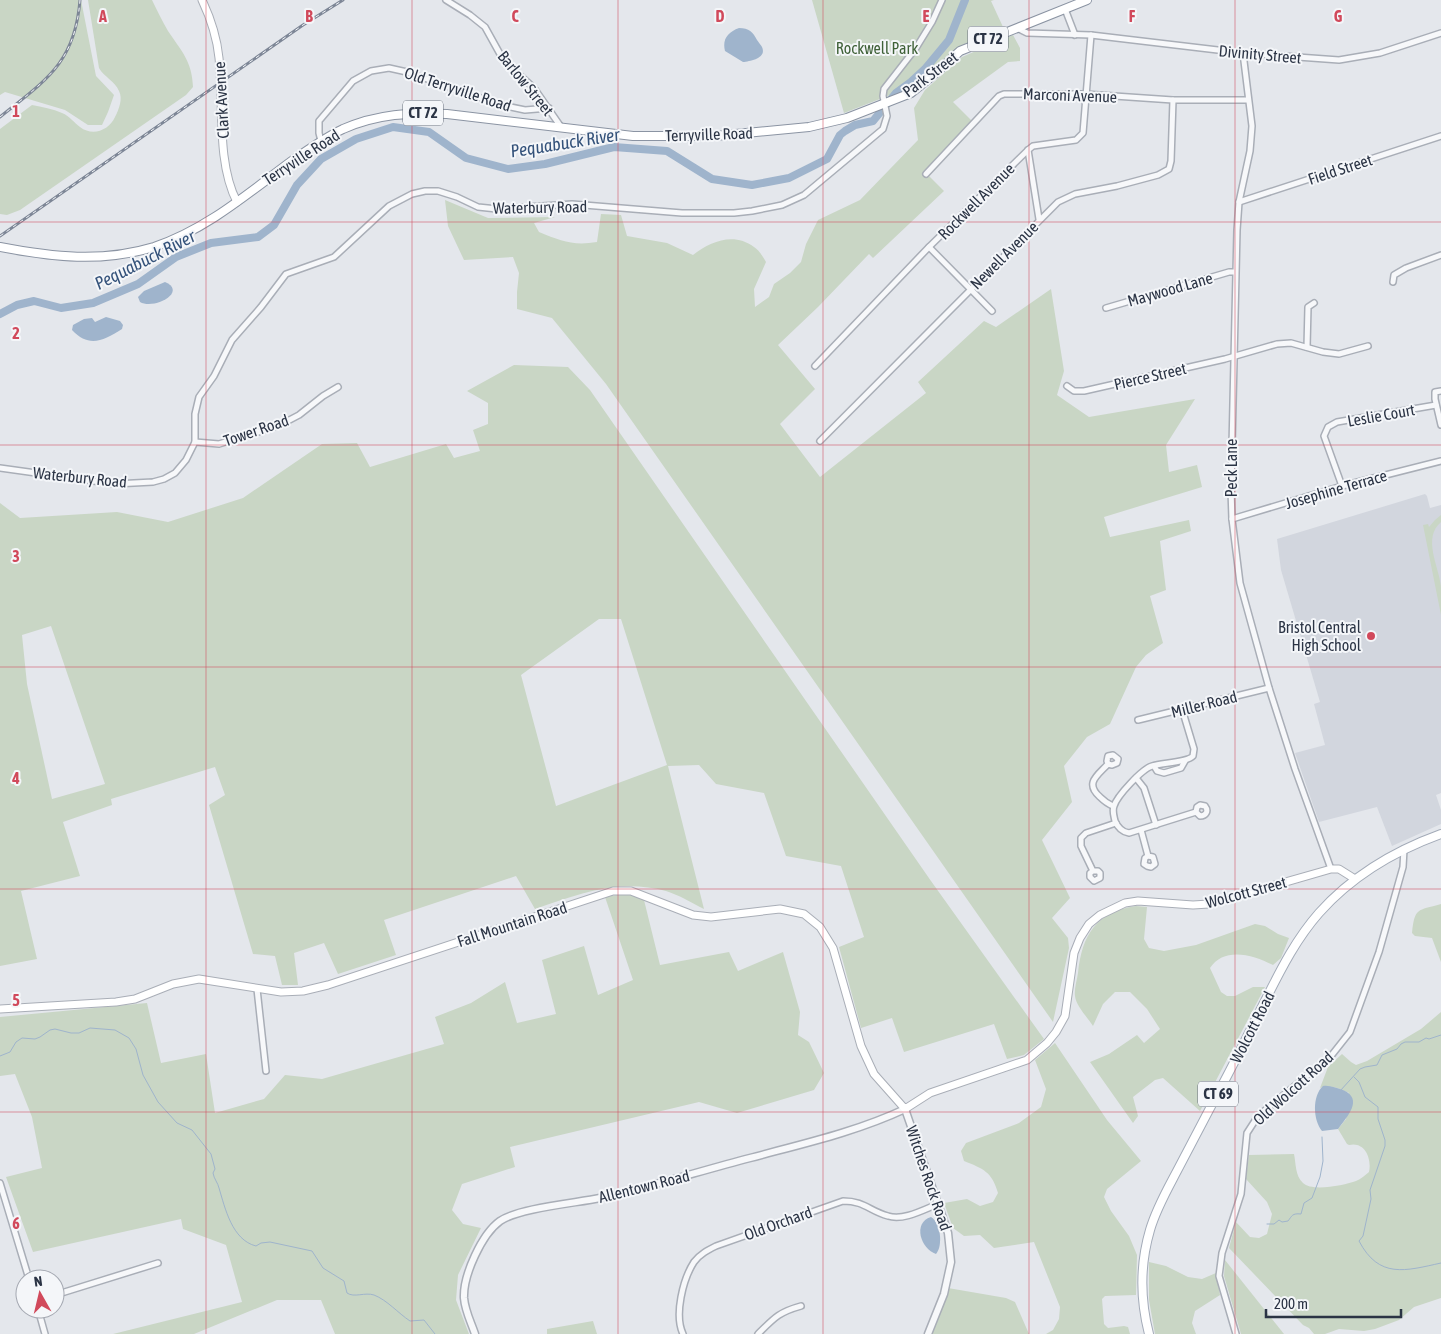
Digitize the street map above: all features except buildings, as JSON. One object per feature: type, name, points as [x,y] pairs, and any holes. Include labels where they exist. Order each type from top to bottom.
[{"type":"main road","name":"Clark Avenue","points":[[202,0],[214,30],[220,58],[224,157],[230,187],[237,202]]},
{"type":"main road","name":"Park Street","points":[[883,103],[911,93],[960,51],[1087,0]]},
{"type":"main road","name":"Terryville Road","points":[[0,247],[47,256],[97,258],[138,251],[166,242],[196,229],[217,216],[321,141],[343,129],[368,120],[391,115],[408,113],[447,114],[633,136],[715,136],[809,128],[847,118],[883,103]]},
{"type":"main road","name":"CT 69","points":[[1355,879],[1404,849],[1441,834]]},
{"type":"main road","points":[[1330,869],[1339,869],[1355,879]]},
{"type":"main road","name":"Wolcott Street","points":[[905,1109],[930,1093],[1027,1060],[1047,1043],[1065,1016],[1074,953],[1080,938],[1089,924],[1112,908],[1138,901],[1192,905],[1209,904],[1330,869]]},
{"type":"main road","name":"Wolcott Road","points":[[1149,1334],[1143,1304],[1143,1268],[1148,1238],[1157,1210],[1286,960],[1305,930],[1318,914],[1355,879]]},
{"type":"main road","name":"Fall Mountain Road","points":[[0,1009],[116,1002],[135,999],[173,984],[199,979],[256,989],[297,992],[328,985],[613,891],[632,891],[693,915],[711,917],[780,909],[804,914],[820,927],[833,948],[861,1046],[874,1074],[905,1109]]},
{"type":"street","name":"Barlow Street","points":[[446,0],[485,27],[500,54],[534,88],[561,127]]},
{"type":"street","points":[[883,103],[884,90],[916,48],[932,22],[942,0]]},
{"type":"street","points":[[1065,9],[1075,35]]},
{"type":"street","name":"Divinity Street","points":[[1016,28],[1027,32],[1091,35],[1243,53],[1339,60],[1380,53],[1441,32]]},
{"type":"street","name":"Rockwell Avenue","points":[[815,366],[929,246],[1028,150],[1033,146],[1076,140],[1080,137],[1082,134],[1091,35]]},
{"type":"street","name":"Peck Lane","points":[[1243,53],[1252,126],[1250,150],[1239,202],[1235,272],[1232,519],[1240,583],[1269,688],[1330,869]]},
{"type":"street","name":"Old Terryville Road","points":[[321,141],[319,121],[353,81],[371,71],[389,68],[525,110],[549,108]]},
{"type":"street","name":"Marconi Avenue","points":[[926,174],[999,96],[1010,93],[1086,94],[1173,100],[1248,100]]},
{"type":"street","name":"Newell Avenue","points":[[820,441],[1058,202],[1075,194],[1117,186],[1164,173],[1171,161],[1173,100]]},
{"type":"street","name":"Waterbury Road","points":[[0,468],[115,484],[153,482],[175,473],[186,460],[195,442],[195,414],[199,397],[214,376],[232,340],[261,307],[286,274],[334,257],[389,206],[412,194],[438,191],[478,207],[497,209],[572,204],[682,213],[752,211],[782,205],[804,195],[883,129],[887,114],[883,103]]},
{"type":"street","name":"Field Street","points":[[1239,202],[1441,136]]},
{"type":"street","points":[[1028,150],[1039,219]]},
{"type":"street","points":[[929,246],[969,290],[992,311]]},
{"type":"street","points":[[1393,282],[1394,275],[1406,268],[1441,255]]},
{"type":"street","name":"Maywood Lane","points":[[1106,308],[1229,272],[1235,272]]},
{"type":"street","points":[[1307,346],[1308,307],[1314,303]]},
{"type":"street","name":"Pierce Street","points":[[1067,386],[1074,391],[1084,391],[1277,344],[1291,343],[1323,352],[1339,354],[1368,346]]},
{"type":"street","name":"Tower Road","points":[[195,442],[219,444],[278,426],[299,416],[323,396],[338,387]]},
{"type":"street","points":[[1438,392],[1436,405],[1441,425]]},
{"type":"street","name":"Leslie Court","points":[[1342,486],[1324,436],[1328,427],[1337,422],[1436,405]]},
{"type":"street","name":"Josephine Terrace","points":[[1232,519],[1342,486],[1441,461]]},
{"type":"street","name":"Miller Road","points":[[1138,720],[1269,688]]},
{"type":"street","points":[[1182,709],[1194,752],[1191,758],[1148,768],[1136,778],[1114,806],[1113,813],[1120,829],[1132,833],[1196,812]]},
{"type":"street","points":[[1154,766],[1157,771],[1164,774],[1181,768],[1185,760]]},
{"type":"street","points":[[1108,764],[1094,780],[1092,787],[1095,793],[1106,803],[1114,806]]},
{"type":"street","points":[[1136,778],[1144,788],[1156,825]]},
{"type":"street","points":[[1093,871],[1081,846],[1081,838],[1086,833],[1116,823]]},
{"type":"street","points":[[1142,830],[1148,856]]},
{"type":"street","name":"Old Wolcott Road","points":[[1236,1334],[1219,1276],[1222,1253],[1241,1194],[1247,1132],[1258,1116],[1331,1056],[1350,1032],[1379,952],[1402,867],[1404,849]]},
{"type":"street","points":[[256,989],[266,1071]]},
{"type":"street","name":"Witches Rock Road","points":[[905,1109],[948,1233],[951,1262],[944,1294],[928,1334]]},
{"type":"street","name":"Allentown Road","points":[[475,1334],[468,1318],[464,1299],[468,1276],[490,1230],[502,1220],[540,1208],[600,1198],[641,1188],[789,1148],[879,1121],[905,1109]]},
{"type":"street","points":[[0,1183],[26,1269]]},
{"type":"street","name":"Old Orchard","points":[[683,1334],[678,1321],[679,1309],[688,1274],[702,1254],[716,1246],[842,1201],[861,1203],[888,1216],[898,1217],[906,1216],[938,1204]]},
{"type":"street","points":[[65,1291],[158,1264]]},
{"type":"street","points":[[758,1334],[776,1316],[786,1310],[801,1306]]},
{"type":"street","points":[[41,1319],[45,1334]]},
{"type":"shaded area","name":"Bristol Central High School","points":[[1425,494],[1430,508],[1441,505],[1441,793],[1436,795],[1441,810],[1441,824],[1392,846],[1377,807],[1319,822],[1295,753],[1325,745],[1314,704],[1320,702],[1281,570],[1277,539]]},
{"type":"green space","points":[[0,0],[81,0],[96,76],[114,95],[102,125],[88,125],[65,110],[5,92],[0,95]]},
{"type":"green space","points":[[88,0],[152,0],[188,63],[191,70],[193,87],[186,95],[20,210],[7,215],[0,214],[0,129],[32,105],[62,113],[85,130],[95,132],[105,129],[112,122],[118,111],[121,101],[119,91],[115,84],[99,68]]},
{"type":"green space","name":"Rockwell Park","points":[[812,0],[994,0],[991,1],[1003,27],[978,36],[955,50],[918,81],[903,90],[844,113]]},
{"type":"green space","points":[[1013,35],[1020,48],[1020,61],[1008,62],[953,102],[976,125],[928,175],[944,191],[873,258],[869,254],[778,345],[815,389],[780,424],[820,477],[926,393],[918,382],[984,321],[996,327],[1051,289],[1064,371],[1057,395],[1089,417],[1195,399],[1166,445],[1169,472],[1197,465],[1202,487],[1104,517],[1110,537],[1189,520],[1191,531],[1160,541],[1166,590],[1150,596],[1163,643],[1146,655],[1136,667],[1110,724],[1087,737],[1064,766],[1072,802],[1042,840],[1070,898],[1052,918],[1068,938],[1069,948],[1053,1022],[606,384],[552,318],[517,309],[519,273],[513,257],[464,260],[448,226],[445,200],[488,218],[555,217],[534,223],[539,232],[574,243],[597,242],[601,214],[621,215],[627,236],[667,243],[693,255],[715,242],[723,240],[731,239],[746,242],[758,250],[766,262],[754,289],[755,307],[769,297],[774,284],[790,273],[801,262],[806,244],[818,220],[860,200],[918,140],[914,108],[925,90],[962,57]]},
{"type":"green space","points":[[514,365],[568,367],[590,390],[931,881],[1044,1039],[1024,1055],[1007,1059],[994,1024],[904,1052],[892,1018],[861,1028],[839,947],[864,937],[841,866],[786,856],[764,793],[716,784],[699,765],[668,766],[704,909],[666,891],[631,886],[583,893],[535,909],[516,876],[384,920],[396,955],[338,974],[324,943],[294,953],[298,985],[282,985],[275,956],[253,954],[209,805],[225,795],[215,767],[111,799],[112,805],[63,822],[80,876],[21,891],[37,959],[0,966],[0,503],[20,518],[117,512],[168,522],[243,498],[322,444],[357,443],[370,467],[446,444],[454,458],[480,451],[473,430],[488,424],[488,403],[467,391]],"holes":[[[599,619],[621,619],[667,765],[556,806],[521,675]],[[51,626],[105,784],[52,799],[27,684],[22,635]]]},
{"type":"green space","points":[[1441,515],[1441,522],[1435,529],[1432,544],[1440,579],[1441,615],[1423,525],[1428,524],[1429,527]]},
{"type":"green space","points":[[629,893],[644,900],[660,965],[729,952],[738,971],[783,952],[800,1012],[798,1035],[809,1042],[824,1073],[814,1090],[737,1113],[699,1102],[510,1147],[515,1167],[462,1184],[452,1210],[463,1224],[481,1228],[458,1275],[456,1300],[469,1334],[335,1334],[321,1300],[277,1300],[194,1334],[113,1334],[242,1302],[226,1245],[183,1229],[181,1219],[33,1252],[6,1177],[42,1168],[32,1117],[15,1074],[0,1076],[0,1017],[147,1003],[161,1063],[206,1054],[215,1113],[264,1099],[285,1075],[322,1079],[444,1044],[435,1017],[471,1003],[505,982],[517,1023],[556,1014],[542,960],[584,946],[598,995],[633,980],[605,897]]},
{"type":"green space","points":[[1441,904],[1441,962],[1432,938],[1415,936],[1412,933],[1414,918],[1419,911]]},
{"type":"green space","points":[[1136,906],[1147,907],[1144,939],[1149,948],[1164,951],[1196,945],[1255,924],[1265,926],[1289,938],[1281,958],[1273,965],[1257,958],[1240,954],[1223,957],[1210,968],[1221,992],[1227,996],[1235,996],[1253,987],[1265,987],[1200,1111],[1163,1078],[1155,1080],[1133,1097],[1138,1116],[1133,1123],[1090,1062],[1109,1054],[1137,1035],[1144,1043],[1160,1029],[1147,1009],[1130,992],[1115,992],[1103,1004],[1093,1026],[1082,1012],[1076,1000],[1075,987],[1083,947],[1094,928],[1101,920],[1111,914]]},
{"type":"green space","points":[[1441,1012],[1441,1298],[1414,1307],[1399,1320],[1375,1329],[1364,1331],[1339,1329],[1325,1334],[1314,1334],[1229,1248],[1236,1222],[1250,1237],[1259,1238],[1267,1234],[1272,1214],[1267,1202],[1246,1179],[1249,1155],[1294,1154],[1297,1173],[1300,1180],[1307,1186],[1329,1187],[1356,1181],[1363,1177],[1369,1172],[1370,1167],[1366,1152],[1355,1144],[1347,1144],[1338,1129],[1346,1119],[1349,1093],[1331,1087],[1320,1088],[1328,1067],[1342,1054],[1356,1065],[1367,1061],[1421,1029]]},
{"type":"green space","points":[[1055,1043],[1107,1120],[1141,1161],[1107,1189],[1104,1197],[1111,1211],[1129,1236],[1137,1255],[1136,1295],[1105,1296],[1102,1299],[1104,1324],[1108,1328],[1128,1327],[1130,1334],[1046,1334],[1053,1330],[1059,1319],[1060,1307],[1034,1242],[994,1248],[980,1235],[964,1236],[953,1228],[944,1203],[967,1199],[980,1206],[993,1202],[998,1193],[993,1180],[982,1169],[964,1161],[961,1151],[966,1143],[1019,1123],[1041,1107],[1046,1089],[1035,1060]]},
{"type":"green space","points":[[1225,1260],[1284,1334],[1241,1334],[1224,1276]]},
{"type":"green space","points":[[1149,1262],[1166,1266],[1188,1277],[1202,1279],[1216,1273],[1220,1295],[1195,1311],[1192,1323],[1196,1334],[1155,1334],[1149,1300]]},
{"type":"green space","points":[[948,1288],[1006,1298],[1015,1302],[1029,1334],[932,1334]]},
{"type":"green space","points":[[593,1321],[597,1334],[547,1334],[547,1329]]},
{"type":"water","points":[[739,28],[750,31],[762,47],[762,54],[754,60],[743,62],[725,51],[724,43],[727,36]]},
{"type":"water","points":[[165,282],[173,290],[166,299],[153,304],[140,302],[138,297],[144,291]]},
{"type":"water","points":[[106,317],[120,321],[123,325],[122,329],[109,337],[96,341],[84,339],[72,330],[73,325],[84,319],[92,318],[95,322]]},
{"type":"water","points":[[1323,1086],[1331,1086],[1343,1090],[1352,1098],[1352,1108],[1338,1129],[1322,1131],[1317,1121],[1315,1102],[1319,1090]]},
{"type":"water","points":[[931,1217],[937,1224],[940,1235],[940,1246],[936,1254],[926,1247],[920,1230],[925,1220]]},
{"type":"waterway","name":"Pequabuck River","points":[[0,314],[17,305],[34,301],[61,308],[93,303],[138,284],[176,257],[211,243],[258,237],[274,225],[297,185],[321,159],[356,139],[393,127],[429,132],[466,158],[508,169],[545,164],[614,147],[667,151],[712,179],[752,185],[789,178],[827,159],[840,135],[855,125],[873,121],[896,93],[925,69],[949,40],[965,0]]},
{"type":"waterway","points":[[0,1056],[10,1052],[16,1042],[22,1038],[35,1039],[55,1029],[71,1033],[79,1033],[90,1028],[115,1030],[129,1038],[136,1049],[143,1075],[158,1102],[177,1123],[192,1130],[211,1154],[215,1169],[213,1173],[227,1214],[241,1237],[248,1243],[256,1246],[261,1243],[270,1242],[312,1251],[323,1268],[344,1281],[347,1293],[353,1295],[371,1294],[379,1297],[410,1321],[424,1320],[435,1334]]},
{"type":"waterway","points":[[1340,1091],[1360,1069],[1377,1065],[1382,1055],[1397,1049],[1401,1044],[1405,1042],[1419,1042],[1426,1038],[1429,1039],[1441,1035]]},
{"type":"waterway","points":[[1354,1077],[1359,1082],[1365,1097],[1378,1107],[1378,1119],[1385,1140],[1385,1146],[1370,1190],[1371,1199],[1363,1236],[1359,1241],[1375,1262],[1384,1267],[1405,1270],[1441,1263]]},
{"type":"waterway","points":[[1267,1224],[1274,1224],[1279,1220],[1282,1222],[1288,1221],[1294,1214],[1301,1214],[1304,1203],[1312,1198],[1320,1177],[1323,1161],[1322,1137]]},
{"type":"railway","points":[[0,117],[44,80],[65,55],[77,22],[80,0]]},
{"type":"railway","points":[[0,236],[303,25],[343,0]]},
{"type":"place","name":"Bristol Central High School","points":[[1371,636]]}]
